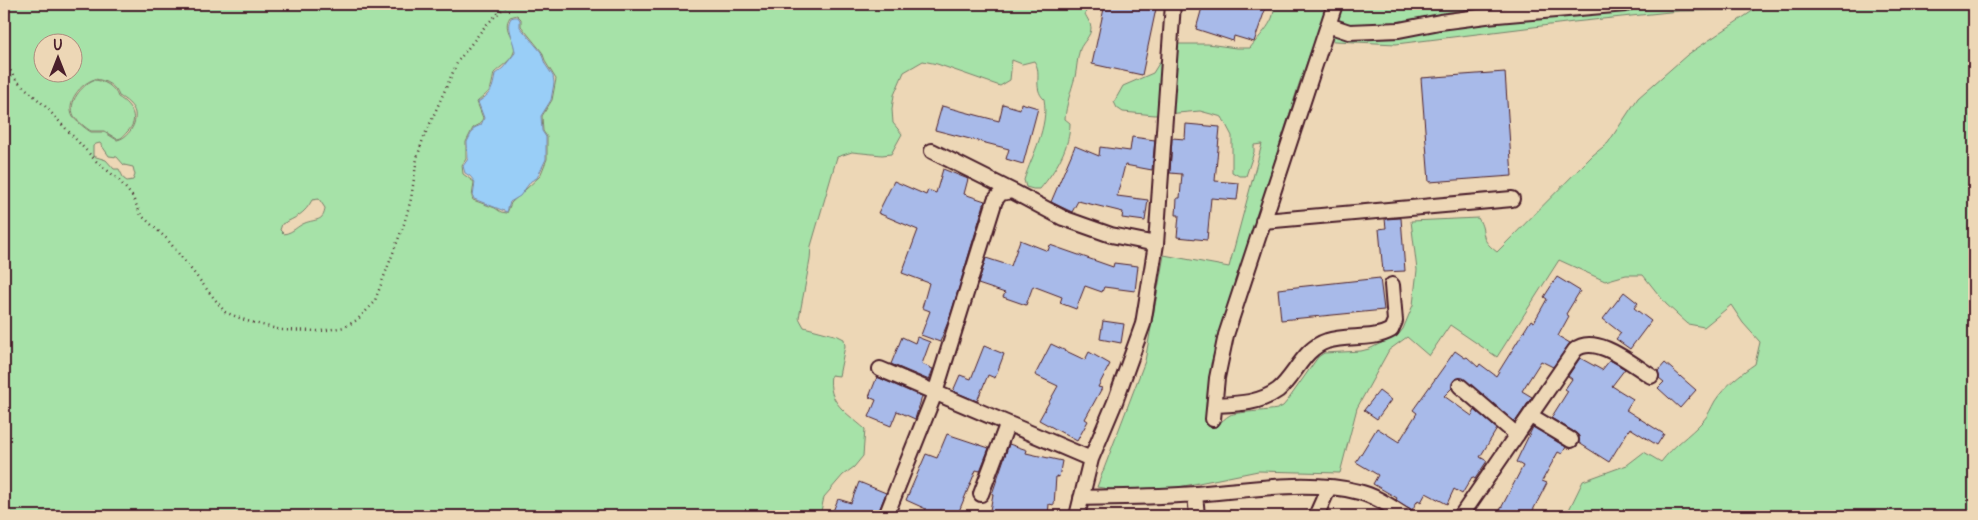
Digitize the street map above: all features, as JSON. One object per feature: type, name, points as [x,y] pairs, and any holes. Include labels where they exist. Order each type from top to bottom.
[{"type":"street","points":[[1077,516],[1091,459],[1116,402],[1143,324],[1156,244],[1173,4]]},
{"type":"street","points":[[1335,4],[1226,334],[1217,378],[1214,412],[1254,401],[1268,396],[1279,389],[1307,355],[1317,345],[1327,340],[1378,334],[1391,330],[1395,321],[1392,285]]},
{"type":"street","points":[[1328,24],[1349,32],[1399,30],[1486,16],[1626,4]]},
{"type":"street","points":[[932,151],[1063,218],[1111,235],[1156,244]]},
{"type":"street","points":[[886,516],[935,393],[995,200],[1001,193],[1012,191]]},
{"type":"street","points":[[1263,221],[1512,199]]},
{"type":"street","points":[[1461,516],[1575,350],[1580,346],[1587,344],[1604,348],[1651,376]]},
{"type":"street","points":[[880,369],[1007,425],[1091,459]]},
{"type":"street","points":[[1460,386],[1517,435]]},
{"type":"street","points":[[1531,416],[1571,440]]},
{"type":"street","points":[[981,494],[1007,425]]},
{"type":"street","points":[[1082,498],[1195,494],[1263,487],[1329,487],[1359,492],[1376,498],[1406,516]]},
{"type":"street","points":[[1316,516],[1329,487]]},
{"type":"street","points":[[1195,494],[1197,516]]},
{"type":"path","points":[[4,57],[14,78],[44,105],[96,162],[120,180],[132,196],[141,215],[167,239],[225,312],[247,321],[281,330],[321,331],[345,326],[357,320],[374,303],[404,224],[411,199],[417,158],[423,139],[458,61],[486,24],[508,4]]},
{"type":"green space","points":[[4,4],[1089,4],[1085,14],[1091,31],[1080,49],[1065,119],[1070,123],[1068,141],[1057,166],[1040,189],[1026,187],[1024,180],[1039,141],[1045,109],[1044,99],[1040,95],[1038,85],[1038,70],[1034,61],[1022,64],[1012,60],[1010,80],[1000,86],[923,61],[904,72],[894,95],[893,123],[902,134],[891,154],[852,152],[837,157],[811,246],[799,318],[804,327],[844,339],[845,346],[839,376],[831,375],[832,393],[839,406],[865,429],[863,456],[824,497],[820,516],[4,516]],"holes":[[[517,15],[521,19],[521,26],[542,52],[546,63],[556,79],[552,100],[542,116],[543,131],[547,137],[547,159],[540,176],[511,203],[507,213],[473,200],[474,182],[463,174],[462,165],[466,159],[466,142],[473,128],[480,124],[483,118],[477,102],[490,90],[494,73],[513,55],[514,47],[507,26],[510,17]],[[95,79],[110,84],[118,92],[119,96],[133,108],[135,122],[128,133],[121,139],[117,140],[104,132],[91,132],[73,117],[71,111],[73,99],[80,89]],[[100,143],[109,156],[117,157],[124,165],[133,167],[135,175],[133,180],[127,181],[119,169],[114,169],[106,160],[93,156],[93,146]],[[319,199],[325,208],[323,216],[302,224],[284,234],[280,230],[282,224],[299,215],[312,200]]]},
{"type":"green space","points":[[1273,4],[1974,4],[1974,516],[1566,516],[1583,481],[1627,465],[1644,452],[1661,462],[1705,419],[1715,401],[1728,386],[1755,364],[1760,342],[1743,323],[1731,305],[1704,327],[1688,324],[1666,304],[1643,275],[1626,275],[1605,281],[1559,260],[1497,357],[1450,325],[1429,356],[1407,337],[1389,350],[1357,408],[1340,473],[1258,471],[1155,490],[1115,490],[1097,487],[1145,361],[1164,255],[1229,267],[1262,144],[1254,145],[1254,152],[1246,176],[1239,176],[1232,172],[1232,136],[1222,117],[1200,111],[1155,115],[1123,112],[1117,108],[1114,102],[1123,86],[1153,73],[1161,60],[1179,44],[1208,44],[1250,48],[1267,28],[1274,10]],"holes":[[[1754,10],[1687,55],[1638,98],[1608,143],[1593,155],[1497,252],[1487,243],[1478,218],[1411,221],[1417,270],[1413,305],[1403,329],[1398,335],[1361,351],[1324,353],[1318,357],[1283,406],[1277,409],[1233,414],[1217,424],[1206,424],[1211,363],[1299,84],[1315,40],[1396,44],[1679,11]]]},
{"type":"green space","points":[[93,80],[101,81],[112,87],[118,97],[127,104],[133,113],[133,123],[121,138],[117,139],[104,131],[91,131],[74,116],[72,105],[74,100],[80,90]]},
{"type":"water","points":[[514,17],[518,17],[520,27],[541,52],[545,64],[553,76],[554,83],[551,100],[541,116],[542,131],[546,137],[546,159],[537,178],[531,181],[520,196],[510,202],[507,212],[474,199],[475,182],[465,173],[463,166],[468,159],[467,142],[474,128],[481,125],[484,118],[478,102],[489,94],[495,74],[503,68],[515,53],[509,31],[509,22]]},
{"type":"building","points":[[1105,4],[1157,4],[1142,75],[1092,64]]},
{"type":"building","points":[[1203,4],[1256,4],[1266,7],[1254,42],[1234,36],[1233,41],[1196,29]]},
{"type":"building","points":[[1505,72],[1512,176],[1429,182],[1421,78]]},
{"type":"building","points":[[1021,103],[1038,108],[1023,164],[1006,159],[1009,149],[935,130],[942,106],[999,121],[1003,104],[1020,109]]},
{"type":"building","points":[[1186,124],[1220,127],[1215,181],[1239,183],[1237,200],[1211,198],[1207,240],[1177,237],[1179,215],[1176,215],[1177,198],[1180,198],[1182,174],[1170,173],[1172,138],[1185,139]]},
{"type":"building","points":[[1132,137],[1155,140],[1152,170],[1125,165],[1117,196],[1148,200],[1145,221],[1122,218],[1123,212],[1078,201],[1072,212],[1051,202],[1075,146],[1099,156],[1100,147],[1130,151]]},
{"type":"building","points":[[943,169],[968,179],[964,194],[985,201],[950,317],[940,342],[921,335],[930,311],[922,308],[929,283],[902,273],[918,230],[878,213],[894,181],[926,195],[928,190],[936,193]]},
{"type":"building","points":[[1401,218],[1405,271],[1383,272],[1379,229],[1386,228],[1385,219]]},
{"type":"building","points":[[1020,240],[1048,251],[1050,245],[1113,267],[1114,263],[1138,266],[1135,291],[1104,287],[1102,292],[1085,286],[1076,309],[1060,303],[1062,297],[1033,286],[1026,305],[1003,297],[1005,293],[978,284],[986,258],[1011,266]]},
{"type":"building","points":[[1557,277],[1580,291],[1566,314],[1569,316],[1558,336],[1570,343],[1553,367],[1541,361],[1522,391],[1532,397],[1515,422],[1462,378],[1454,380],[1452,388],[1444,396],[1472,416],[1475,410],[1497,429],[1480,457],[1487,461],[1475,479],[1472,477],[1462,494],[1454,489],[1447,504],[1426,493],[1421,502],[1418,500],[1412,510],[1396,500],[1397,498],[1373,484],[1378,475],[1356,462],[1377,428],[1399,442],[1417,413],[1413,410],[1455,351],[1465,358],[1467,357],[1478,367],[1480,364],[1496,376],[1531,320],[1534,322],[1547,299],[1544,297]]},
{"type":"building","points":[[1380,278],[1384,310],[1281,320],[1278,289]]},
{"type":"building","points":[[1624,292],[1638,303],[1634,308],[1651,321],[1630,349],[1616,339],[1621,333],[1603,319]]},
{"type":"building","points":[[1103,321],[1124,324],[1121,343],[1100,339]]},
{"type":"building","points":[[902,337],[915,343],[917,337],[930,342],[922,364],[933,369],[929,380],[891,364]]},
{"type":"building","points":[[1051,344],[1085,360],[1089,352],[1110,364],[1098,387],[1102,388],[1085,419],[1088,421],[1077,441],[1039,420],[1058,386],[1035,375]]},
{"type":"building","points":[[984,346],[1004,354],[995,378],[988,375],[977,401],[953,391],[960,375],[971,379]]},
{"type":"building","points":[[1580,358],[1602,370],[1610,360],[1625,369],[1612,386],[1633,399],[1626,410],[1664,434],[1657,445],[1630,428],[1609,462],[1579,443],[1579,436],[1576,433],[1551,418],[1568,391],[1565,389],[1572,379],[1568,376]]},
{"type":"building","points":[[1665,363],[1696,390],[1680,408],[1658,388],[1664,382],[1659,378],[1658,371]]},
{"type":"building","points":[[877,377],[922,397],[915,419],[897,411],[891,426],[869,417],[876,400],[869,397]]},
{"type":"building","points":[[1379,391],[1391,400],[1377,419],[1364,410]]},
{"type":"building","points":[[1533,427],[1566,447],[1562,454],[1558,452],[1542,481],[1547,483],[1530,516],[1497,516],[1523,466],[1516,462]]},
{"type":"building","points":[[947,434],[989,448],[980,471],[976,470],[957,516],[924,516],[926,509],[906,500],[926,454],[937,458]]},
{"type":"building","points":[[1009,444],[1027,450],[1026,453],[1062,461],[1059,477],[1056,476],[1054,505],[1049,504],[1048,516],[989,516],[992,494]]},
{"type":"building","points":[[859,482],[886,493],[877,516],[831,516],[838,499],[851,503]]}]
